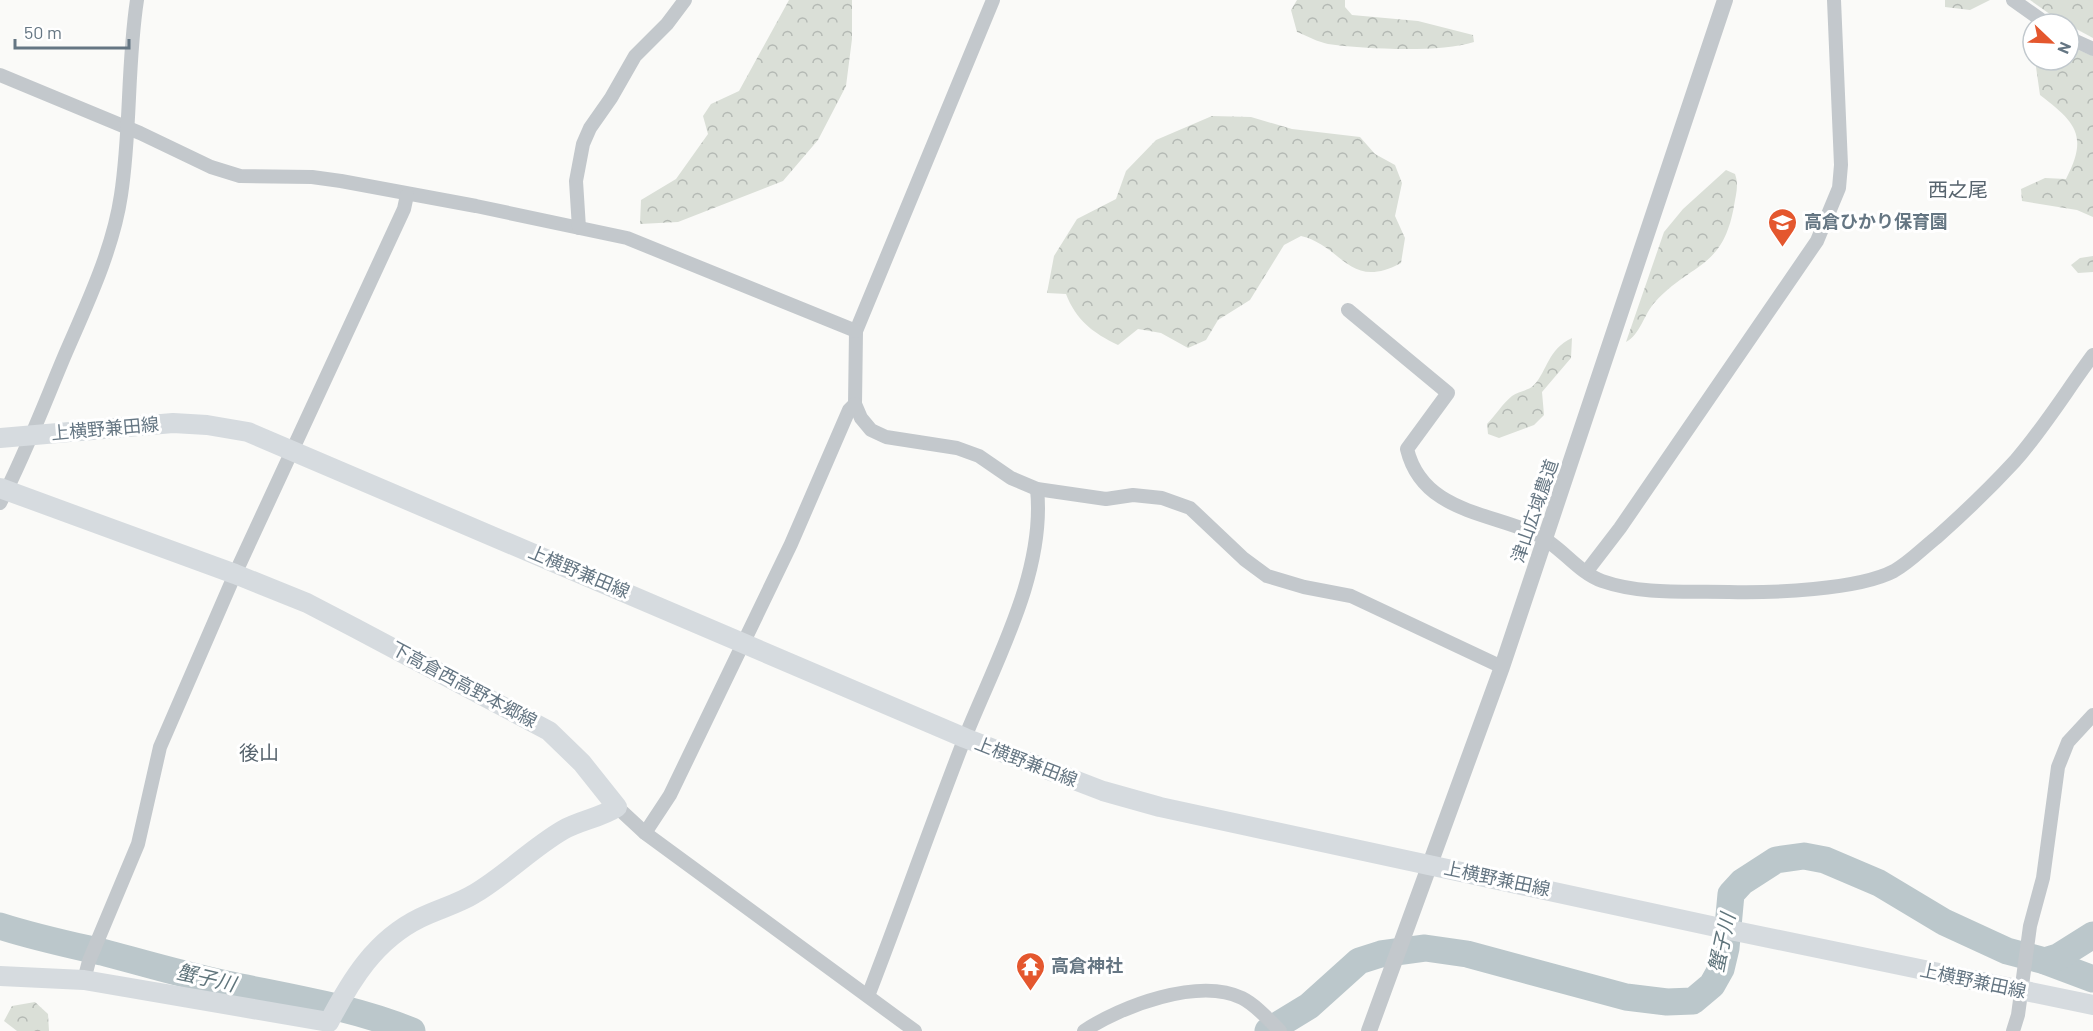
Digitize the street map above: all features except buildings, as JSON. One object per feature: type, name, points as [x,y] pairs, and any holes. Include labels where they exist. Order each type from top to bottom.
[{"type":"main road","name":"上横野兼田線","points":[[0,438],[173,423],[207,425],[248,432],[965,738],[1103,791],[1160,807],[1737,932],[2093,1005]]},
{"type":"main road","name":"下高倉西高野本郷線","points":[[2,494],[235,574],[336,618],[549,731],[582,763],[617,807]]},
{"type":"main road","points":[[0,976],[87,970],[329,1022],[355,975],[382,944],[418,919],[472,895],[567,828],[605,815],[617,807]]},
{"type":"street","points":[[2,494],[34,435],[109,242],[121,197],[128,128],[129,71],[137,0]]},
{"type":"street","points":[[579,228],[576,181],[583,144],[590,128],[611,98],[635,56],[667,24],[685,0]]},
{"type":"street","points":[[993,0],[856,331],[855,404],[871,430],[886,437],[957,448],[979,456],[1011,478],[1037,489],[1106,499],[1133,495],[1162,498],[1190,508],[1244,559],[1267,576],[1304,587],[1351,596],[1502,667]]},
{"type":"street","name":"津山広域農道","points":[[1369,1031],[1393,962],[1432,865],[1546,540],[1725,0]]},
{"type":"street","points":[[1587,571],[1620,528],[1653,476],[1798,268],[1828,220],[1839,188],[1841,165],[1834,0]]},
{"type":"street","points":[[2013,0],[2030,12]]},
{"type":"street","points":[[0,75],[128,128],[211,167],[240,176],[312,177],[476,206],[627,238],[856,331]]},
{"type":"street","points":[[87,970],[138,844],[160,747],[235,574],[404,209],[407,195]]},
{"type":"street","points":[[1348,310],[1448,393],[1407,448],[1410,461],[1419,476],[1448,503],[1537,534],[1600,581],[1662,591],[1763,592],[1872,579],[1895,570],[1953,522],[2016,459],[2093,355]]},
{"type":"street","points":[[645,833],[670,795],[791,544],[849,410],[855,404]]},
{"type":"street","points":[[868,996],[965,738],[1023,597],[1032,559],[1039,503],[1037,489]]},
{"type":"street","points":[[2013,1031],[2022,991],[2027,944],[2043,878],[2061,754],[2068,742],[2093,715]]},
{"type":"street","points":[[617,807],[645,833],[915,1031]]},
{"type":"street","points":[[1084,1031],[1122,1010],[1186,992],[1216,991],[1241,998],[1280,1031]]},
{"type":"green space","points":[[789,0],[852,0],[852,39],[846,86],[818,140],[783,181],[678,222],[640,224],[641,200],[676,179],[708,134],[703,116],[711,104],[739,91]]},
{"type":"green space","points":[[1297,0],[1345,0],[1345,7],[1352,15],[1418,21],[1473,35],[1474,42],[1422,49],[1328,44],[1297,32],[1291,10]]},
{"type":"green space","points":[[1945,0],[1990,0],[1970,10],[1945,7]]},
{"type":"green space","points":[[2030,0],[2093,0],[2093,38],[2081,32],[2081,12],[2047,12]]},
{"type":"green space","points":[[2081,51],[2093,56],[2093,217],[2077,210],[2022,201],[2021,189],[2045,178],[2066,179],[2077,151],[2075,131],[2070,122],[2040,95],[2037,72],[2081,72]]},
{"type":"green space","points":[[1212,116],[1251,117],[1292,129],[1360,137],[1375,154],[1395,165],[1402,183],[1395,216],[1405,238],[1401,263],[1383,270],[1369,272],[1347,264],[1327,248],[1301,236],[1284,245],[1250,300],[1218,320],[1206,340],[1188,348],[1161,333],[1138,329],[1118,345],[1086,325],[1066,294],[1047,293],[1054,256],[1077,219],[1116,199],[1126,171],[1156,140]]},
{"type":"green space","points":[[1726,170],[1735,174],[1737,186],[1729,227],[1722,242],[1704,263],[1655,302],[1635,334],[1626,342],[1664,232],[1683,209]]},
{"type":"green space","points":[[2093,256],[2093,272],[2078,273],[2071,265],[2080,258]]},
{"type":"green space","points":[[1572,338],[1571,358],[1542,392],[1544,415],[1534,425],[1499,438],[1488,434],[1487,424],[1502,406],[1512,396],[1534,385],[1557,348]]},
{"type":"green space","points":[[35,1002],[48,1014],[49,1031],[17,1031],[4,1021],[12,1006]]},
{"type":"waterway","name":"蟹子川","points":[[1268,1031],[1309,1006],[1359,961],[1381,954],[1425,948],[1467,954],[1626,997],[1667,1002],[1693,1001],[1712,985],[1721,969],[1726,948],[1731,894],[1742,882],[1776,860],[1804,856],[1825,860],[1879,883],[1944,922],[2007,951],[2045,961],[2058,957],[2093,935]]},
{"type":"waterway","name":"蟹子川","points":[[0,926],[195,977],[344,1009],[412,1031]]},
{"type":"waterway","points":[[2045,961],[2093,979]]},
{"type":"place","name":"高倉ひかり保育園","points":[[1783,248]]},
{"type":"place","name":"高倉神社","points":[[1030,992]]},
{"type":"district","name":"西之尾","points":[[1958,190]]},
{"type":"district","name":"後山","points":[[259,753]]}]
